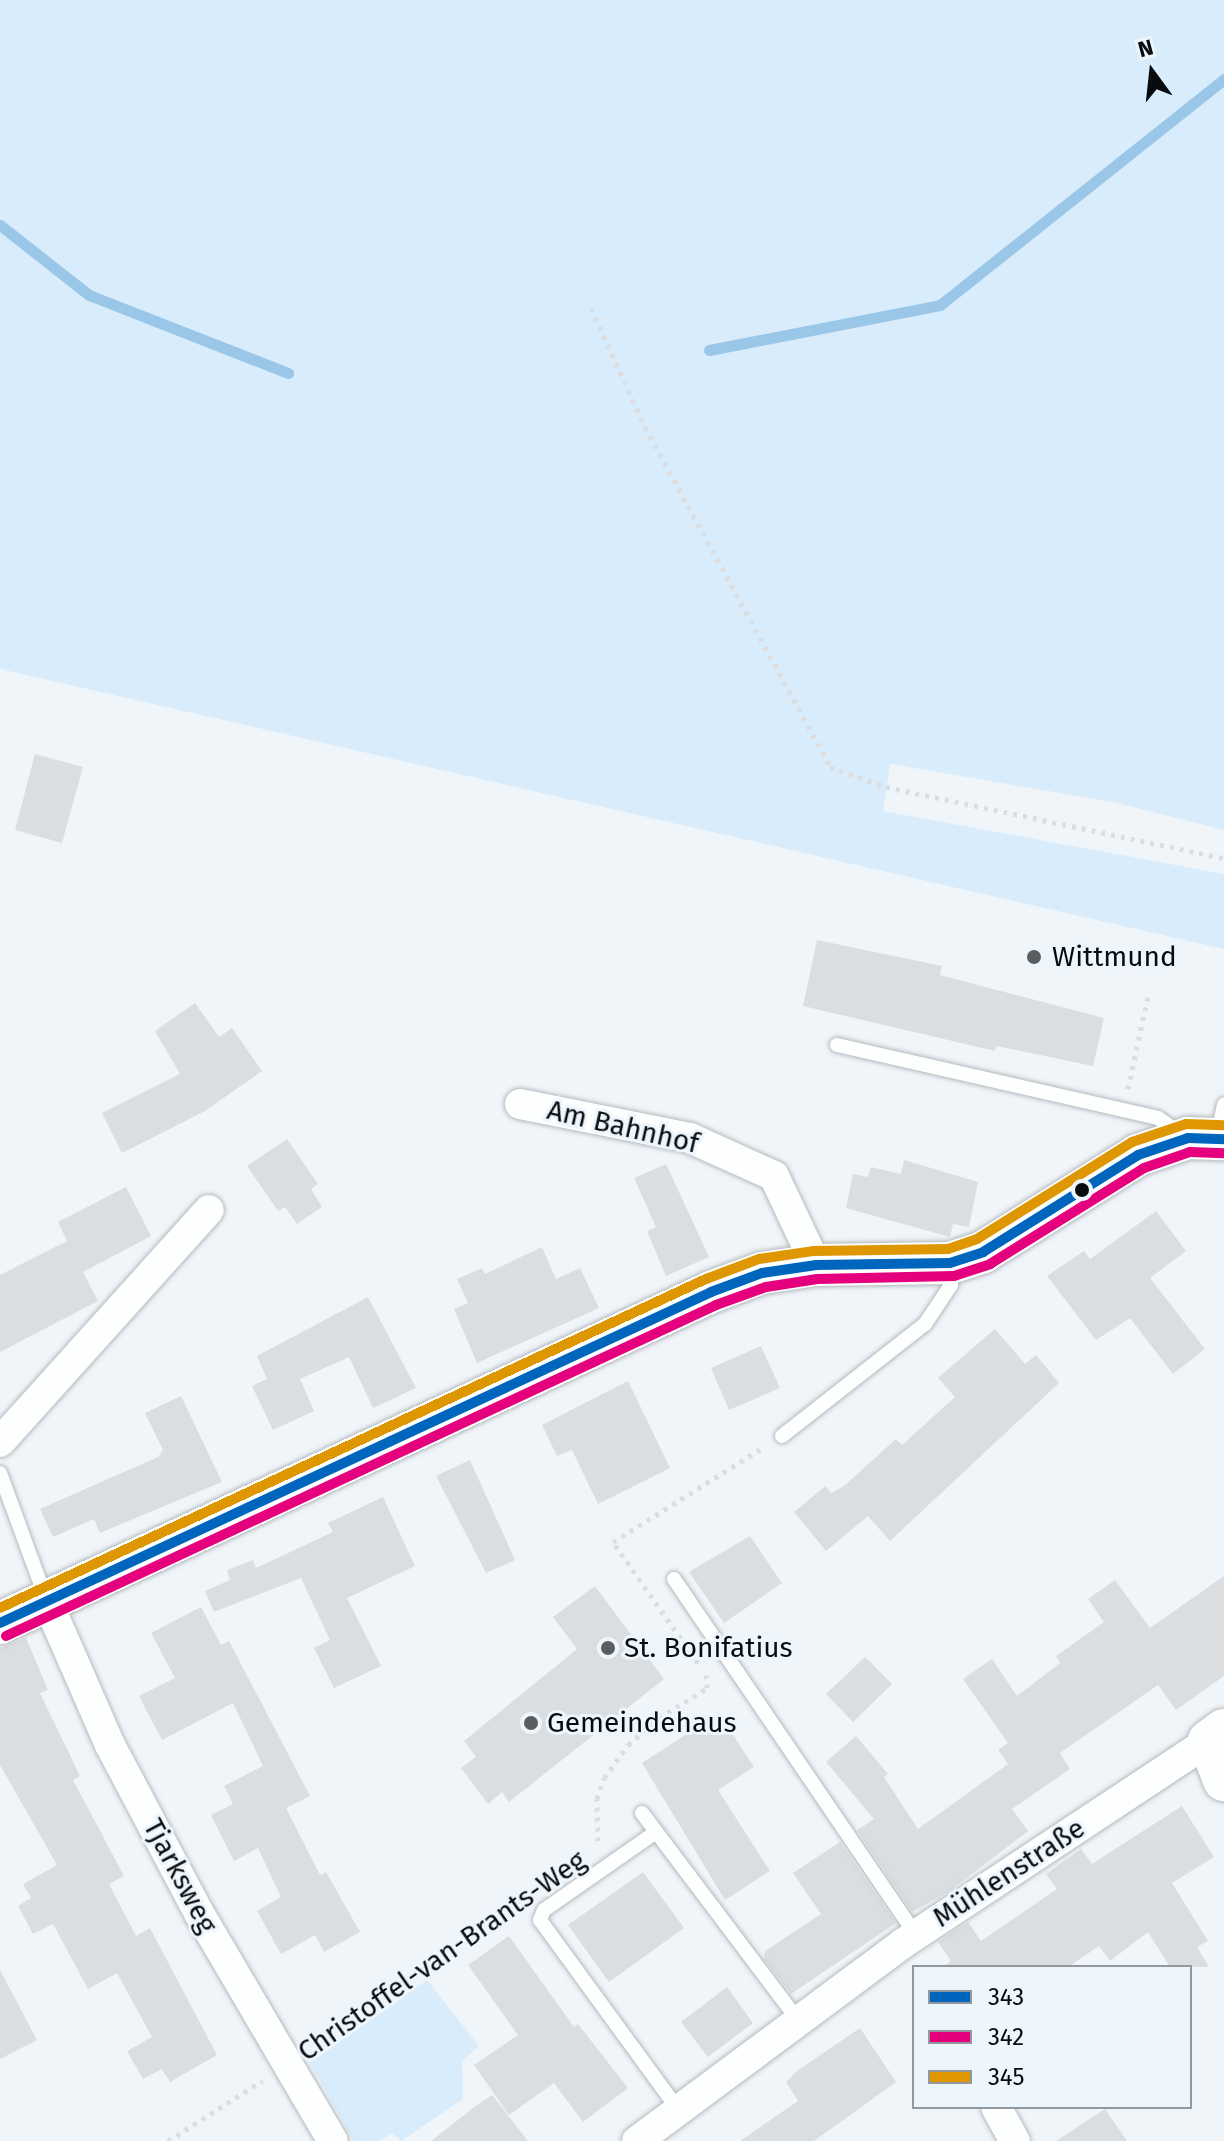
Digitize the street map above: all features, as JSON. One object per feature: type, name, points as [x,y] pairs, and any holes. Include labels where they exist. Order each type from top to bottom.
[{"type":"street","name":"Am Bahnhof","points":[[520,1104],[690,1138],[774,1176],[816,1265]]},
{"type":"street","points":[[0,1623],[711,1292],[762,1273],[816,1265],[950,1263],[983,1252],[1138,1155],[1213,1130]]},
{"type":"street","points":[[0,1442],[209,1210]]},
{"type":"street","name":"Tjarksweg","points":[[47,1601],[110,1745],[286,2066],[333,2141]]},
{"type":"street","points":[[1217,1736],[1224,1780]]},
{"type":"street","name":"Mühlenstraße","points":[[637,2141],[798,2020],[911,1949],[1217,1736]]},
{"type":"street","points":[[997,2109],[1015,2141]]},
{"type":"lane","points":[[837,1045],[1213,1130]]},
{"type":"lane","points":[[782,1436],[925,1324],[951,1285],[950,1263]]},
{"type":"lane","points":[[0,1473],[47,1601]]},
{"type":"lane","points":[[674,1579],[911,1949]]},
{"type":"lane","points":[[642,1813],[798,2020]]},
{"type":"lane","points":[[656,1832],[544,1910],[540,1920],[678,2109]]},
{"type":"path","points":[[591,308],[645,427],[830,767],[886,787],[1224,858]]},
{"type":"path","points":[[1123,1110],[1149,991]]},
{"type":"path","name":"Christoffel-van-Brants-Weg","points":[[595,1847],[601,1837],[597,1799],[604,1778],[628,1745],[659,1718],[707,1688],[708,1677],[613,1542],[782,1436]]},
{"type":"path","name":"Christoffel-van-Brants-Weg","points":[[168,2141],[286,2066],[530,1894]]},
{"type":"shaded area","points":[[0,0],[1224,0],[1224,830],[1113,802],[890,764],[883,811],[1224,874],[1224,949],[0,669]]},
{"type":"shaded area","points":[[427,1980],[479,2046],[462,2061],[463,2099],[401,2141],[392,2133],[380,2141],[354,2141],[310,2063]]},
{"type":"building","points":[[35,754],[83,767],[62,843],[15,830]]},
{"type":"building","points":[[817,940],[942,966],[940,975],[1104,1018],[1093,1066],[996,1046],[995,1051],[803,1006]]},
{"type":"building","points":[[195,1003],[219,1037],[232,1028],[262,1071],[205,1111],[122,1153],[102,1113],[180,1074],[155,1031]]},
{"type":"building","points":[[287,1139],[318,1184],[311,1189],[322,1207],[297,1224],[285,1207],[278,1211],[247,1166]]},
{"type":"building","points":[[904,1160],[978,1182],[969,1227],[953,1224],[950,1237],[846,1208],[853,1174],[868,1177],[871,1167],[901,1174]]},
{"type":"building","points":[[666,1164],[709,1257],[666,1276],[647,1231],[656,1227],[634,1178]]},
{"type":"building","points":[[126,1187],[151,1236],[83,1272],[98,1301],[0,1352],[0,1275],[67,1241],[58,1222]]},
{"type":"building","points":[[1156,1211],[1186,1251],[1150,1278],[1205,1349],[1173,1374],[1130,1318],[1096,1340],[1047,1276],[1084,1251],[1090,1259]]},
{"type":"building","points":[[542,1247],[556,1279],[580,1268],[599,1308],[477,1363],[454,1309],[468,1303],[457,1279],[482,1268],[485,1274]]},
{"type":"building","points":[[368,1297],[416,1388],[373,1408],[349,1357],[300,1379],[314,1411],[273,1430],[252,1386],[267,1379],[257,1356]]},
{"type":"building","points":[[995,1329],[1025,1364],[1036,1355],[1059,1383],[890,1541],[868,1516],[826,1551],[794,1512],[825,1486],[831,1493],[844,1486],[896,1439],[902,1445],[955,1397],[938,1378]]},
{"type":"building","points":[[761,1346],[780,1388],[729,1410],[711,1368]]},
{"type":"building","points":[[628,1381],[670,1468],[598,1504],[572,1450],[557,1456],[542,1425]]},
{"type":"building","points":[[181,1396],[222,1482],[100,1533],[94,1519],[53,1537],[40,1509],[158,1457],[163,1450],[145,1413]]},
{"type":"building","points":[[470,1460],[515,1560],[486,1573],[436,1476]]},
{"type":"building","points":[[383,1497],[415,1566],[347,1598],[381,1666],[334,1688],[314,1648],[330,1640],[301,1578],[214,1612],[205,1591],[230,1580],[227,1570],[253,1560],[256,1568],[333,1532],[328,1523]]},
{"type":"building","points":[[750,1536],[782,1583],[724,1623],[689,1572]]},
{"type":"building","points":[[1224,1576],[1224,1676],[1176,1710],[1158,1685],[1060,1753],[1070,1769],[1012,1809],[1028,1831],[948,1892],[912,1912],[857,1830],[874,1819],[826,1762],[856,1736],[888,1774],[884,1777],[918,1829],[1008,1764],[998,1750],[1008,1743],[963,1679],[992,1659],[1017,1696],[1060,1663],[1056,1656],[1104,1622],[1088,1599],[1115,1580],[1150,1628]]},
{"type":"building","points":[[595,1586],[664,1679],[509,1802],[502,1792],[488,1804],[461,1768],[476,1757],[464,1741],[577,1649],[553,1617]]},
{"type":"building","points":[[201,1607],[221,1645],[229,1641],[310,1796],[286,1808],[320,1875],[326,1872],[360,1932],[324,1952],[315,1935],[281,1954],[257,1911],[281,1897],[258,1848],[234,1861],[211,1815],[233,1804],[224,1786],[263,1766],[233,1703],[162,1740],[139,1696],[175,1678],[151,1633]]},
{"type":"building","points":[[26,1638],[48,1690],[40,1693],[80,1776],[73,1780],[124,1876],[109,1884],[136,1936],[150,1928],[217,2055],[170,2082],[162,2069],[143,2079],[127,2051],[152,2037],[117,1973],[88,1989],[53,1924],[33,1934],[18,1906],[31,1898],[23,1884],[57,1865],[0,1765],[0,1648]]},
{"type":"building","points":[[865,1657],[892,1684],[853,1722],[826,1694]]},
{"type":"building","points":[[719,1713],[754,1767],[718,1790],[770,1871],[725,1900],[642,1763]]},
{"type":"building","points":[[1182,1806],[1214,1857],[1172,1883],[1208,1941],[1197,1947],[1209,1967],[1169,1965],[1148,1932],[1110,1961],[1099,1946],[1071,1965],[946,1965],[951,1961],[938,1942],[968,1922],[981,1941],[1057,1889],[1046,1874],[1081,1849],[1092,1864]]},
{"type":"building","points":[[840,1842],[896,1923],[791,1994],[764,1959],[765,1951],[821,1914],[793,1873]]},
{"type":"building","points":[[643,1872],[684,1928],[609,1982],[568,1925]]},
{"type":"building","points":[[509,1936],[574,2027],[578,2024],[628,2088],[583,2122],[554,2083],[509,2115],[474,2065],[518,2035],[468,1965]]},
{"type":"building","points":[[0,1970],[37,2040],[0,2059]]},
{"type":"building","points":[[727,1987],[753,2023],[708,2057],[681,2022]]},
{"type":"building","points":[[860,2028],[896,2082],[814,2141],[740,2141],[798,2101],[786,2082],[797,2071]]},
{"type":"building","points":[[492,2095],[528,2141],[431,2141],[473,2108]]},
{"type":"building","points":[[1105,2109],[1127,2141],[1056,2141]]},
{"type":"waterway","points":[[709,350],[940,305],[1224,79]]},
{"type":"waterway","points":[[0,225],[89,295],[288,373]]},
{"type":"transit line","name":"345","points":[[0,1608],[706,1279],[759,1259],[814,1251],[948,1249],[977,1239],[1132,1142],[1186,1124],[1224,1125]]},
{"type":"transit line","name":"343","points":[[0,1623],[711,1292],[762,1273],[816,1265],[950,1263],[983,1252],[1138,1155],[1188,1138],[1224,1139]]},
{"type":"transit line","name":"342","points":[[6,1636],[716,1305],[766,1287],[817,1279],[954,1276],[990,1264],[1144,1168],[1190,1152],[1224,1153]]},
{"type":"place","name":"Wittmund","points":[[1034,957]]},
{"type":"place","name":"St. Bonifatius","points":[[608,1648]]},
{"type":"place","name":"Gemeindehaus","points":[[531,1723]]}]
